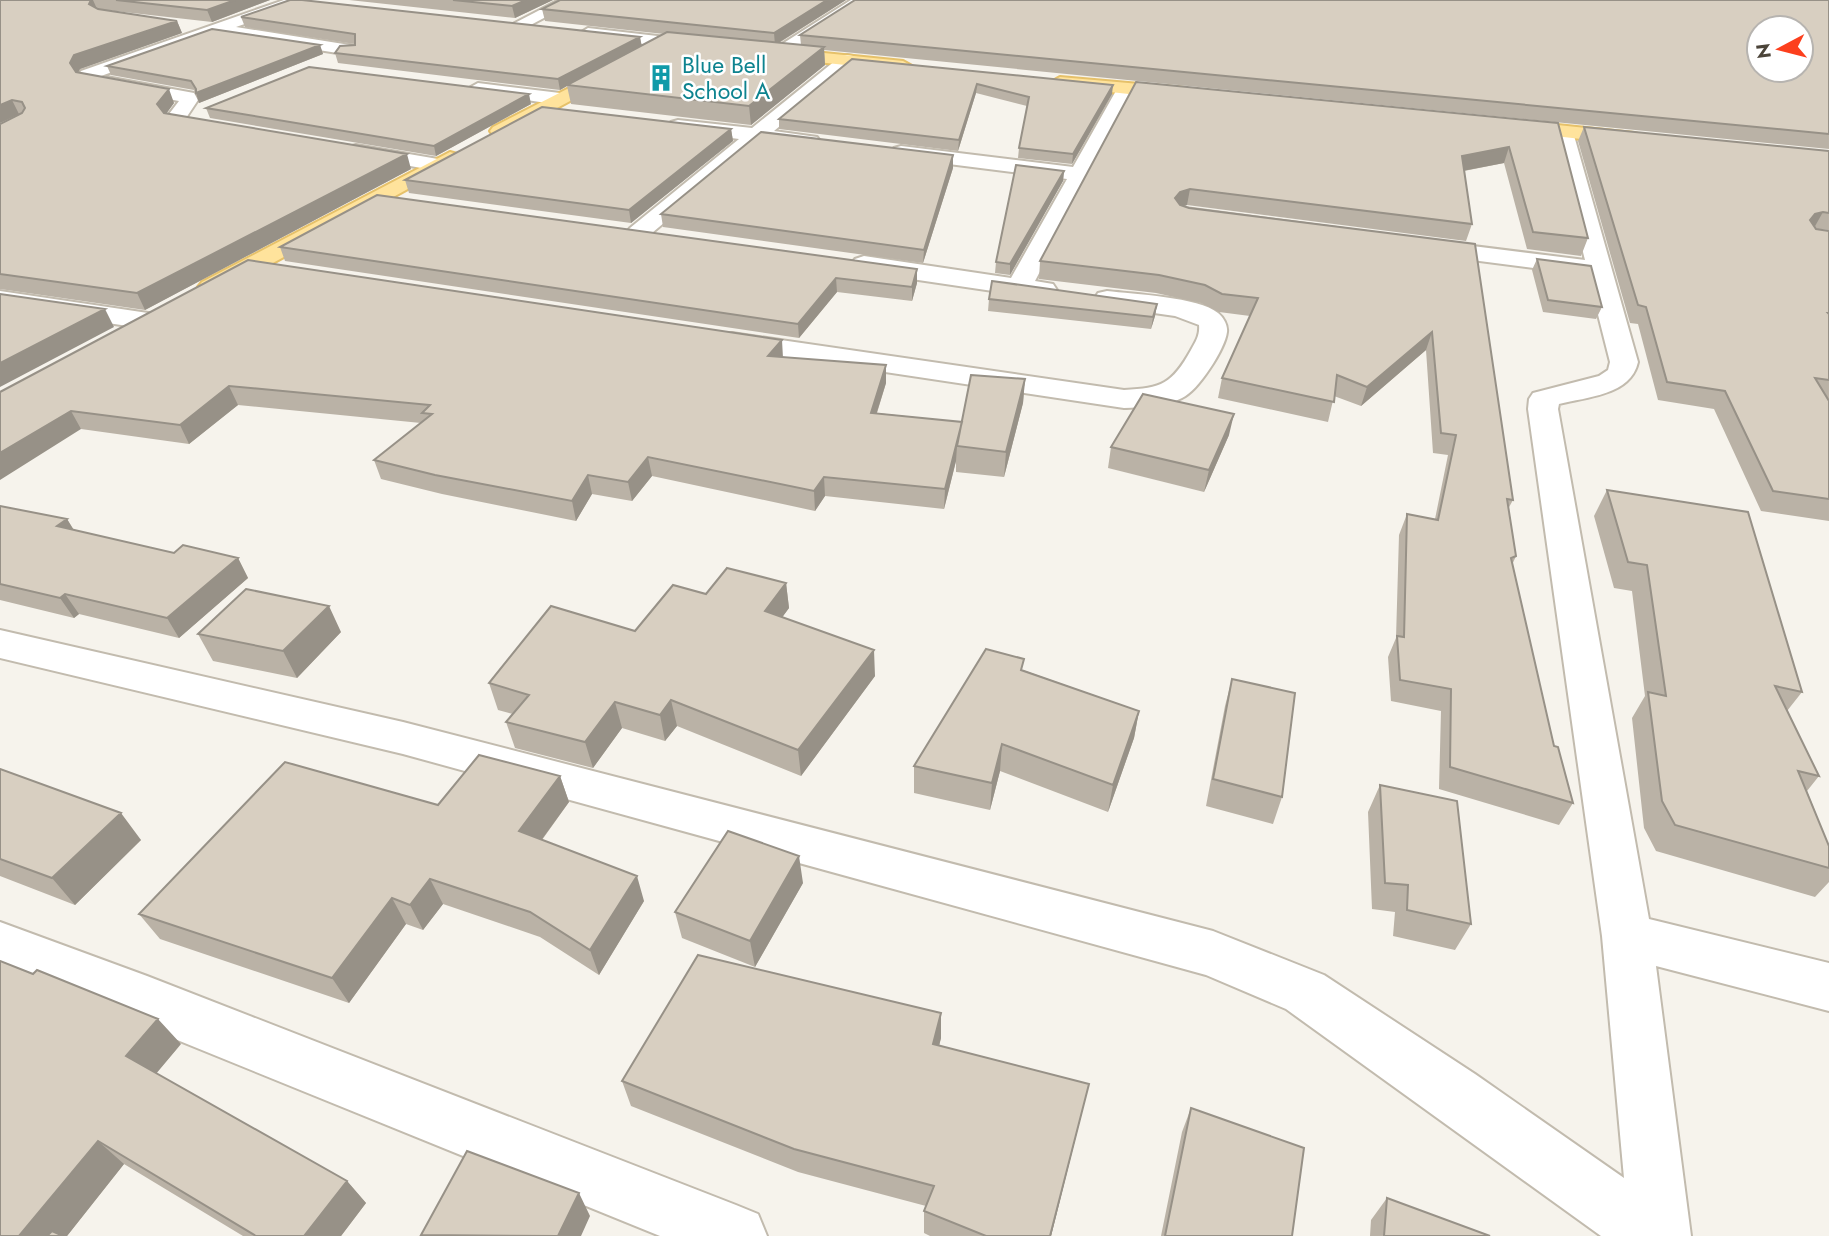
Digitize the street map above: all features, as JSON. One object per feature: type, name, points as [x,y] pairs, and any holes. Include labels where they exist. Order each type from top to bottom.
[{"type":"main road","points":[[193,296],[541,109],[672,43]]},
{"type":"main road","points":[[769,52],[928,69]]},
{"type":"main road","points":[[1036,80],[1208,97]]},
{"type":"main road","points":[[1495,125],[1656,141]]},
{"type":"main road","points":[[114,340],[159,315]]},
{"type":"street","points":[[544,29],[510,25],[571,0]]},
{"type":"street","points":[[769,52],[862,0]]},
{"type":"street","points":[[193,119],[176,118],[189,100],[187,97],[86,77],[296,1]]},
{"type":"street","points":[[173,24],[350,50],[321,63]]},
{"type":"street","points":[[571,32],[672,43]]},
{"type":"street","points":[[638,233],[847,60]]},
{"type":"street","points":[[455,85],[560,99]]},
{"type":"street","points":[[1019,287],[1126,89]]},
{"type":"street","points":[[541,109],[581,114]]},
{"type":"street","points":[[662,124],[824,143]]},
{"type":"street","points":[[1563,132],[1624,362],[1621,374],[1609,382],[1544,399],[1543,409],[1627,936],[1660,1236]]},
{"type":"street","points":[[331,147],[438,164]]},
{"type":"street","points":[[878,150],[1082,174]]},
{"type":"street","points":[[377,198],[418,203]]},
{"type":"street","points":[[611,229],[665,237]]},
{"type":"street","points":[[1407,244],[1600,270]]},
{"type":"street","points":[[712,338],[1124,399],[1171,394],[1185,386],[1213,335],[1214,326],[1209,319],[1174,308],[839,261]]},
{"type":"street","points":[[250,266],[290,272]]},
{"type":"street","points":[[0,299],[159,315]]},
{"type":"street","points":[[0,644],[403,738],[1213,954],[1305,992],[1455,1094],[1653,1236]]},
{"type":"street","points":[[1627,936],[1829,987]]},
{"type":"street","points":[[0,945],[128,993],[736,1236]]},
{"type":"building","points":[[0,0],[91,0],[89,4],[98,9],[177,21],[74,55],[70,63],[76,72],[169,89],[157,104],[164,113],[407,154],[137,293],[0,274],[0,124],[22,113],[25,108],[22,102],[12,100],[0,105]]},
{"type":"building","points":[[116,0],[235,0],[207,10]]},
{"type":"building","points":[[290,0],[640,37],[558,79],[335,53],[340,46],[355,45],[355,34],[241,17]]},
{"type":"building","points":[[453,0],[526,0],[512,6]]},
{"type":"building","points":[[560,0],[827,0],[774,33],[542,9]]},
{"type":"building","points":[[855,0],[1829,0],[1829,134],[800,35]]},
{"type":"building","points":[[212,29],[320,45],[196,93],[191,81],[107,66]]},
{"type":"building","points":[[667,32],[824,47],[749,106],[567,85]]},
{"type":"building","points":[[852,59],[1113,85],[1073,154],[1019,148],[1029,97],[977,84],[959,140],[779,119]]},
{"type":"building","points":[[309,67],[529,94],[434,146],[206,108]]},
{"type":"building","points":[[1136,82],[1558,123],[1588,238],[1533,232],[1509,147],[1462,156],[1472,224],[1190,189],[1180,192],[1175,198],[1180,205],[1189,208],[1475,244],[1513,500],[1507,499],[1516,556],[1511,558],[1554,746],[1558,747],[1573,803],[1450,767],[1451,689],[1400,680],[1397,636],[1404,637],[1407,514],[1438,520],[1456,435],[1441,433],[1432,332],[1367,387],[1337,375],[1334,402],[1222,378],[1258,298],[1222,294],[1205,285],[1159,275],[1040,261]]},
{"type":"building","points":[[542,107],[731,129],[629,210],[405,180]]},
{"type":"building","points":[[1584,127],[1829,151],[1829,213],[1815,214],[1810,220],[1816,229],[1829,231],[1829,380],[1815,378],[1829,401],[1829,499],[1773,491],[1725,391],[1667,382],[1646,307],[1638,305]]},
{"type":"building","points":[[761,132],[953,155],[924,250],[661,214]]},
{"type":"building","points":[[1016,165],[1064,171],[1010,264],[996,262]]},
{"type":"building","points":[[377,195],[917,269],[912,287],[836,278],[798,324],[280,247]]},
{"type":"building","points":[[1537,259],[1591,266],[1602,307],[1548,300]]},
{"type":"building","points":[[248,260],[782,340],[768,356],[886,365],[871,413],[962,422],[945,489],[824,477],[814,491],[648,457],[628,482],[588,475],[572,501],[435,475],[374,460],[432,414],[422,413],[430,405],[229,386],[180,425],[71,411],[0,453],[0,392]]},
{"type":"building","points":[[992,281],[1157,304],[1153,317],[989,299]]},
{"type":"building","points":[[0,294],[105,309],[0,363]]},
{"type":"building","points":[[971,375],[1025,379],[1006,452],[957,446]]},
{"type":"building","points":[[1143,394],[1234,414],[1209,470],[1111,447]]},
{"type":"building","points":[[1607,490],[1748,512],[1802,692],[1775,686],[1819,776],[1798,771],[1829,846],[1829,868],[1675,825],[1662,801],[1648,692],[1666,696],[1647,565],[1628,562]]},
{"type":"building","points":[[0,506],[67,519],[57,526],[174,553],[183,545],[238,558],[167,618],[65,594],[60,598],[0,584]]},
{"type":"building","points":[[727,568],[786,583],[765,611],[874,650],[798,750],[671,700],[660,715],[615,702],[585,742],[506,722],[529,695],[489,683],[551,606],[635,631],[673,585],[706,594]]},
{"type":"building","points":[[246,589],[329,606],[283,651],[198,634]]},
{"type":"building","points":[[986,649],[1024,659],[1021,670],[1139,711],[1113,785],[1002,744],[992,783],[914,766]]},
{"type":"building","points":[[1232,679],[1295,693],[1282,797],[1213,779]]},
{"type":"building","points":[[479,755],[560,776],[519,831],[637,876],[590,950],[530,912],[430,879],[410,905],[392,898],[332,978],[139,914],[285,762],[438,805]]},
{"type":"building","points":[[0,769],[121,813],[52,878],[0,859]]},
{"type":"building","points":[[1380,785],[1457,801],[1471,924],[1407,910],[1408,885],[1385,883]]},
{"type":"building","points":[[728,831],[799,856],[750,941],[675,912]]},
{"type":"building","points":[[698,955],[941,1013],[933,1044],[1089,1084],[1050,1236],[986,1236],[924,1211],[934,1186],[794,1149],[622,1081]]},
{"type":"building","points":[[0,961],[33,974],[37,970],[158,1019],[126,1056],[347,1181],[304,1236],[256,1236],[98,1141],[19,1236],[0,1236]]},
{"type":"building","points":[[1191,1108],[1304,1148],[1292,1236],[1165,1236]]},
{"type":"building","points":[[467,1151],[579,1193],[558,1236],[421,1235]]},
{"type":"building","points":[[1387,1198],[1490,1236],[1384,1236]]},
{"type":"building","points":[[52,1231],[63,1236],[47,1236]]},
{"type":"place","name":"Blue Bell School A","points":[[661,78]]}]
